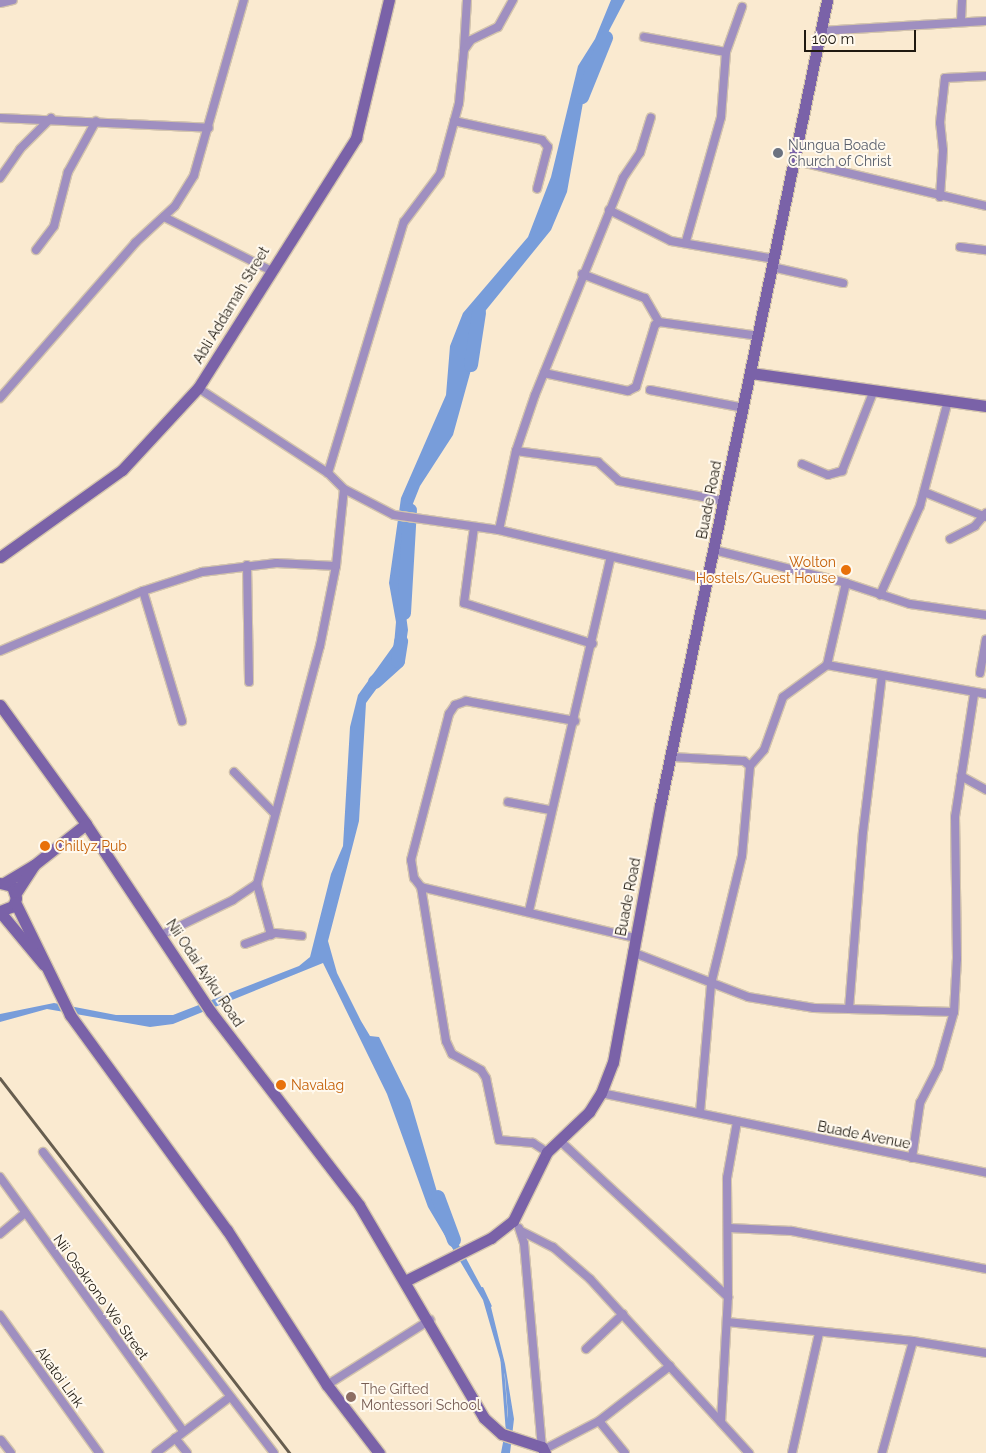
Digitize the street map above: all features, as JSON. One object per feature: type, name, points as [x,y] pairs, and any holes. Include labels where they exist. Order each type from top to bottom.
[{"type":"street","points":[[0,3],[13,0]]},
{"type":"street","points":[[0,398],[135,243],[164,217],[194,175],[209,128],[244,0]]},
{"type":"street","name":"Abli Addamah Street","points":[[0,557],[122,470],[160,433],[198,388],[270,270],[356,138],[389,0]]},
{"type":"street","points":[[328,473],[404,222],[440,174],[454,121],[464,50],[467,0]]},
{"type":"street","points":[[464,50],[472,40],[498,27],[513,0]]},
{"type":"street","name":"Buade Road","points":[[513,1221],[547,1152],[589,1112],[601,1093],[616,1046],[632,952],[707,579],[759,336],[793,160],[827,0]]},
{"type":"street","points":[[961,20],[962,0]]},
{"type":"street","points":[[686,241],[721,117],[726,52],[742,7]]},
{"type":"street","points":[[821,31],[961,20],[986,20]]},
{"type":"street","points":[[644,36],[726,52]]},
{"type":"street","points":[[940,197],[943,150],[940,123],[945,78],[986,76]]},
{"type":"street","points":[[0,118],[51,118],[209,128]]},
{"type":"street","points":[[0,178],[20,149],[51,118]]},
{"type":"street","points":[[499,530],[516,451],[544,373],[609,210],[640,153],[651,118]]},
{"type":"street","points":[[36,250],[54,226],[68,172],[96,121]]},
{"type":"street","points":[[454,121],[542,140],[548,147],[537,189]]},
{"type":"street","points":[[793,160],[940,197],[986,206]]},
{"type":"street","points":[[609,210],[671,241],[686,241],[843,283]]},
{"type":"street","points":[[164,217],[270,270]]},
{"type":"street","points":[[960,247],[986,250]]},
{"type":"street","points":[[582,274],[645,298],[660,322]]},
{"type":"street","points":[[544,373],[632,390],[655,325],[660,322],[759,336]]},
{"type":"street","points":[[751,373],[986,406]]},
{"type":"street","points":[[198,388],[328,473],[344,489],[394,516],[499,530],[707,579]]},
{"type":"street","points":[[650,390],[744,408]]},
{"type":"street","points":[[802,464],[828,475],[842,471],[874,390]]},
{"type":"street","points":[[880,595],[924,492],[948,401]]},
{"type":"street","points":[[516,451],[598,462],[619,481],[724,501]]},
{"type":"street","points":[[270,934],[257,884],[274,813],[320,646],[336,566],[344,489]]},
{"type":"street","points":[[924,492],[985,515],[975,526],[950,539]]},
{"type":"street","points":[[474,527],[464,604],[593,644]]},
{"type":"street","points":[[714,550],[846,583],[910,604],[986,615]]},
{"type":"street","points":[[529,911],[550,810],[575,721],[593,644],[610,557]]},
{"type":"street","points":[[0,651],[143,591],[202,572],[247,565],[336,566]]},
{"type":"street","points":[[247,565],[249,682]]},
{"type":"street","points":[[700,1113],[712,984],[742,856],[750,766],[764,750],[783,697],[827,665],[846,583]]},
{"type":"street","points":[[143,591],[182,721]]},
{"type":"street","points":[[980,672],[986,640]]},
{"type":"street","points":[[827,665],[974,694],[986,694]]},
{"type":"street","points":[[849,1009],[862,832],[882,676]]},
{"type":"street","points":[[912,1158],[920,1103],[938,1068],[954,1012],[957,960],[953,854],[961,776],[974,694]]},
{"type":"street","points":[[547,1152],[533,1143],[499,1140],[486,1078],[481,1070],[452,1054],[446,1041],[421,887],[414,878],[411,860],[449,714],[455,705],[466,701],[575,721]]},
{"type":"street","name":"Nii Odai Ayiku Road","points":[[0,705],[86,824],[211,1012],[359,1204],[430,1320],[484,1418],[502,1434],[544,1450]]},
{"type":"street","points":[[672,756],[744,760],[750,766]]},
{"type":"street","points":[[234,772],[274,813]]},
{"type":"street","points":[[961,776],[986,790]]},
{"type":"street","points":[[508,802],[550,810]]},
{"type":"street","points":[[86,824],[34,865],[2,883],[16,898],[44,965],[70,1015],[227,1230],[327,1384],[379,1453]]},
{"type":"street","points":[[34,865],[9,910],[0,912],[44,965]]},
{"type":"street","points":[[161,935],[233,900],[257,884]]},
{"type":"street","points":[[421,887],[529,911],[635,938]]},
{"type":"street","points":[[245,944],[270,934],[302,936]]},
{"type":"street","points":[[632,952],[748,997],[849,1009],[888,1007],[954,1012]]},
{"type":"street","name":"Buade Avenue","points":[[601,1093],[986,1172]]},
{"type":"street","points":[[721,1422],[728,1297],[729,1228],[727,1178],[736,1122]]},
{"type":"street","points":[[559,1140],[728,1297]]},
{"type":"street","points":[[43,1152],[274,1453]]},
{"type":"street","name":"Nii Osokrono We Street","points":[[0,1177],[183,1431]]},
{"type":"street","points":[[0,1234],[25,1213]]},
{"type":"street","points":[[406,1280],[466,1251],[513,1221],[521,1231],[572,1262],[624,1314],[749,1453]]},
{"type":"street","points":[[729,1228],[792,1231],[986,1269]]},
{"type":"street","points":[[521,1231],[544,1450],[599,1421],[670,1366]]},
{"type":"street","points":[[586,1349],[624,1314]]},
{"type":"street","name":"Akatoi Link","points":[[0,1315],[99,1453]]},
{"type":"street","points":[[327,1384],[430,1320]]},
{"type":"street","points":[[727,1322],[819,1333],[913,1341],[986,1353]]},
{"type":"street","points":[[792,1453],[819,1333]]},
{"type":"street","points":[[882,1453],[913,1341]]},
{"type":"street","points":[[156,1453],[230,1397]]},
{"type":"street","points":[[599,1421],[625,1453]]},
{"type":"street","points":[[175,1438],[186,1453]]},
{"type":"street","points":[[1,1440],[11,1453]]},
{"type":"water","points":[[611,0],[625,0],[589,69],[567,192],[551,230],[482,315],[471,336],[474,359],[453,435],[420,486],[412,506],[400,571],[408,630],[405,650],[366,703],[359,821],[328,941],[337,973],[361,1021],[370,1036],[379,1037],[410,1100],[445,1219],[490,1303],[505,1364],[514,1419],[510,1453],[501,1453],[508,1416],[505,1376],[483,1300],[428,1207],[387,1094],[323,963],[173,1024],[150,1027],[47,1009],[0,1022],[0,1014],[54,1003],[116,1015],[173,1015],[299,966],[310,957],[331,874],[343,846],[350,727],[358,695],[394,645],[396,622],[389,583],[401,498],[446,395],[450,346],[463,313],[528,237],[551,177],[578,66],[595,39]]},
{"type":"waterway","points":[[582,97],[606,38]]},
{"type":"waterway","points":[[471,365],[479,313]]},
{"type":"waterway","points":[[404,613],[410,510]]},
{"type":"waterway","points":[[375,682],[398,661],[401,641]]},
{"type":"waterway","points":[[438,1197],[454,1240]]},
{"type":"waterway","points":[[482,1288],[490,1305]]},
{"type":"waterway","points":[[502,1360],[507,1426]]},
{"type":"railway","points":[[0,1078],[290,1453]]},
{"type":"place","name":"Nungua Boade Church of Christ","points":[[778,153]]},
{"type":"place","name":"Wolton Hostels/Guest House","points":[[846,570]]},
{"type":"place","name":"Chillyz Pub","points":[[45,846]]},
{"type":"place","name":"Navalag","points":[[281,1085]]},
{"type":"place","name":"The Gifted Montessori School","points":[[351,1397]]}]
